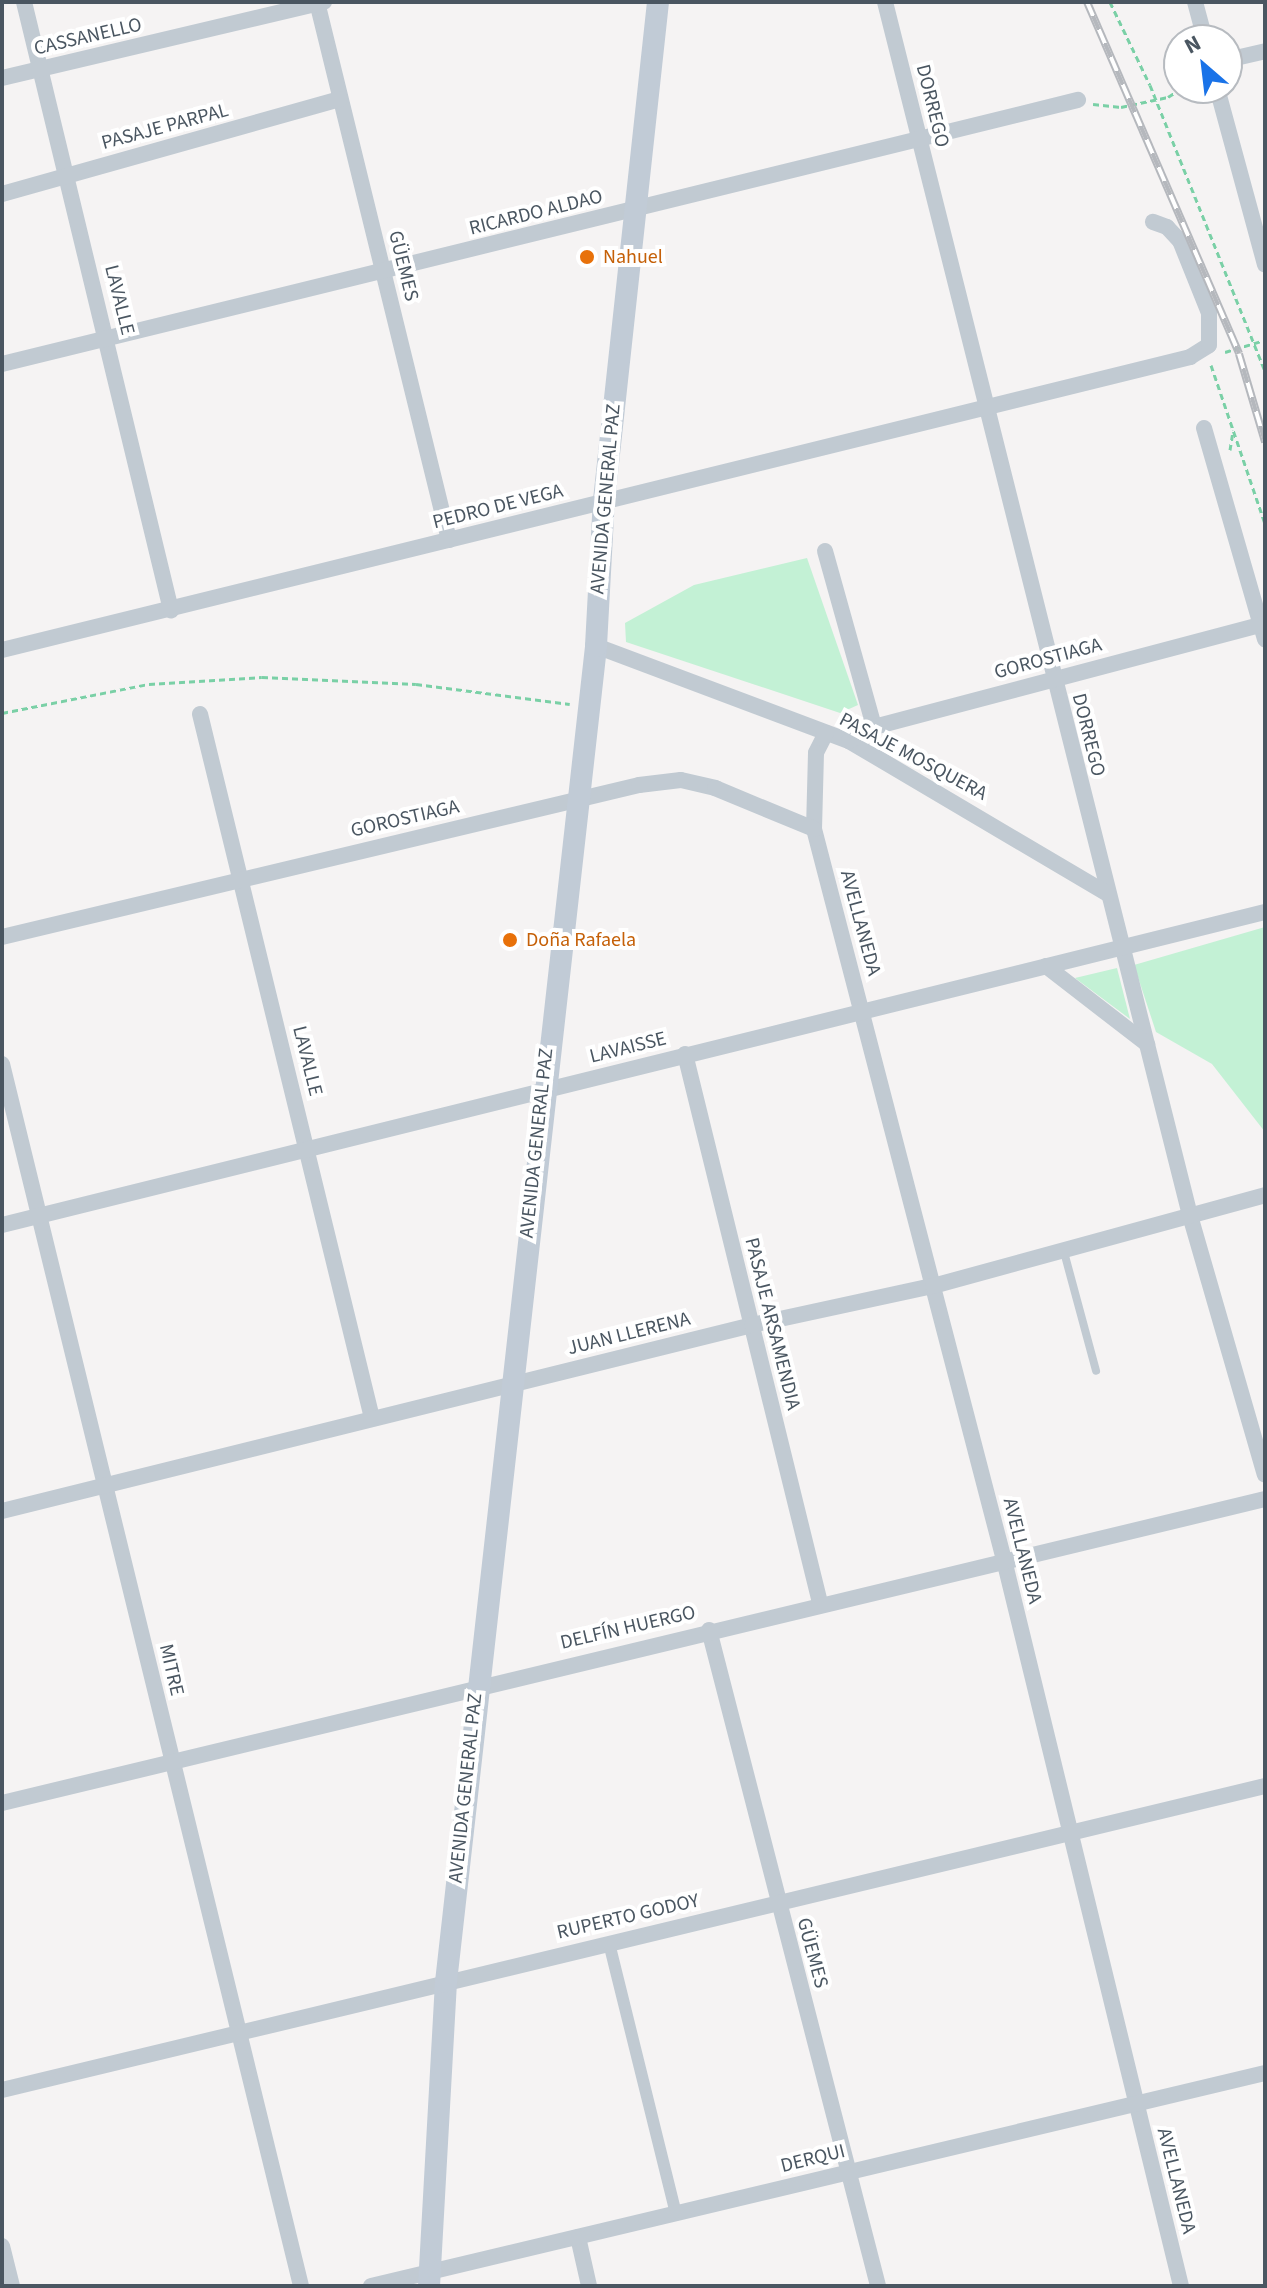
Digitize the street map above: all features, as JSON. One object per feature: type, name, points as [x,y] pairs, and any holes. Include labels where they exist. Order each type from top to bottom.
[{"type":"main road","name":"AVENIDA GENERAL PAZ","points":[[430,2279],[446,1982],[542,1090],[596,646],[604,500],[658,2]]},
{"type":"street","name":"LAVALLE","points":[[24,2],[108,337],[171,610]]},
{"type":"street","name":"DORREGO","points":[[885,2],[984,407],[1191,1219],[1265,1475]]},
{"type":"street","points":[[1195,2],[1201,24]]},
{"type":"street","name":"CASSANELLO","points":[[2,78],[320,3]]},
{"type":"street","name":"GÜEMES","points":[[320,3],[340,99],[449,540]]},
{"type":"street","points":[[1243,56],[1265,51]]},
{"type":"street","name":"PASAJE PARPAL","points":[[2,194],[340,99]]},
{"type":"street","name":"RICARDO ALDAO","points":[[2,364],[1078,100]]},
{"type":"street","points":[[1221,104],[1265,265]]},
{"type":"street","points":[[1153,222],[1167,227],[1180,241],[1209,313],[1209,345],[1190,357]]},
{"type":"street","name":"PEDRO DE VEGA","points":[[2,650],[1190,357]]},
{"type":"street","points":[[1204,428],[1263,632]]},
{"type":"street","points":[[825,551],[874,727]]},
{"type":"street","name":"GOROSTIAGA","points":[[849,741],[874,727],[1053,678],[1263,632]]},
{"type":"street","name":"PASAJE MOSQUERA","points":[[596,646],[849,741],[1108,894]]},
{"type":"street","name":"LAVALLE","points":[[200,714],[372,1418]]},
{"type":"street","name":"AVELLANEDA","points":[[826,733],[816,753],[814,829],[864,1010],[1005,1564],[1181,2286]]},
{"type":"street","name":"GOROSTIAGA","points":[[2,937],[578,798],[681,780],[715,788],[814,829]]},
{"type":"street","name":"LAVAISSE","points":[[2,1225],[1265,912]]},
{"type":"street","points":[[1046,966],[1147,1044]]},
{"type":"street","name":"PASAJE ARSAMENDIA","points":[[685,1054],[820,1603]]},
{"type":"street","name":"MITRE","points":[[2,1064],[301,2286]]},
{"type":"street","name":"JUAN LLERENA","points":[[2,1511],[752,1325],[933,1286],[1191,1219],[1265,1195]]},
{"type":"street","name":"DELFÍN HUERGO","points":[[2,1803],[173,1763],[477,1685],[820,1603],[1005,1564],[1265,1499]]},
{"type":"street","name":"GÜEMES","points":[[709,1630],[878,2286]]},
{"type":"street","name":"RUPERTO GODOY","points":[[2,2090],[1265,1786]]},
{"type":"street","points":[[609,1943],[676,2213]]},
{"type":"street","name":"DERQUI","points":[[371,2286],[430,2279],[578,2237],[1265,2073]]},
{"type":"street","points":[[578,2237],[589,2286]]},
{"type":"street","points":[[2,2246],[12,2286]]},
{"type":"lane","points":[[1064,1252],[1096,1371]]},
{"type":"path","points":[[1110,2],[1155,99],[1265,371]]},
{"type":"path","points":[[1078,100],[1112,108],[1163,96]]},
{"type":"path","points":[[1209,363],[1228,350],[1265,340]]},
{"type":"path","points":[[1190,357],[1209,363]]},
{"type":"path","points":[[1209,363],[1265,524]]},
{"type":"path","points":[[2,713],[149,684],[262,677],[416,684],[589,707]]},
{"type":"green space","points":[[807,558],[858,705],[840,713],[626,642],[625,623],[694,585]]},
{"type":"green space","points":[[1265,927],[1265,1132],[1212,1064],[1156,1032],[1134,965]]},
{"type":"green space","points":[[1117,968],[1130,1019],[1075,978]]},
{"type":"railway","points":[[1087,2],[1239,354],[1265,442]]},
{"type":"place","name":"Nahuel","points":[[587,257]]},
{"type":"place","name":"Doña Rafaela","points":[[510,940]]}]
